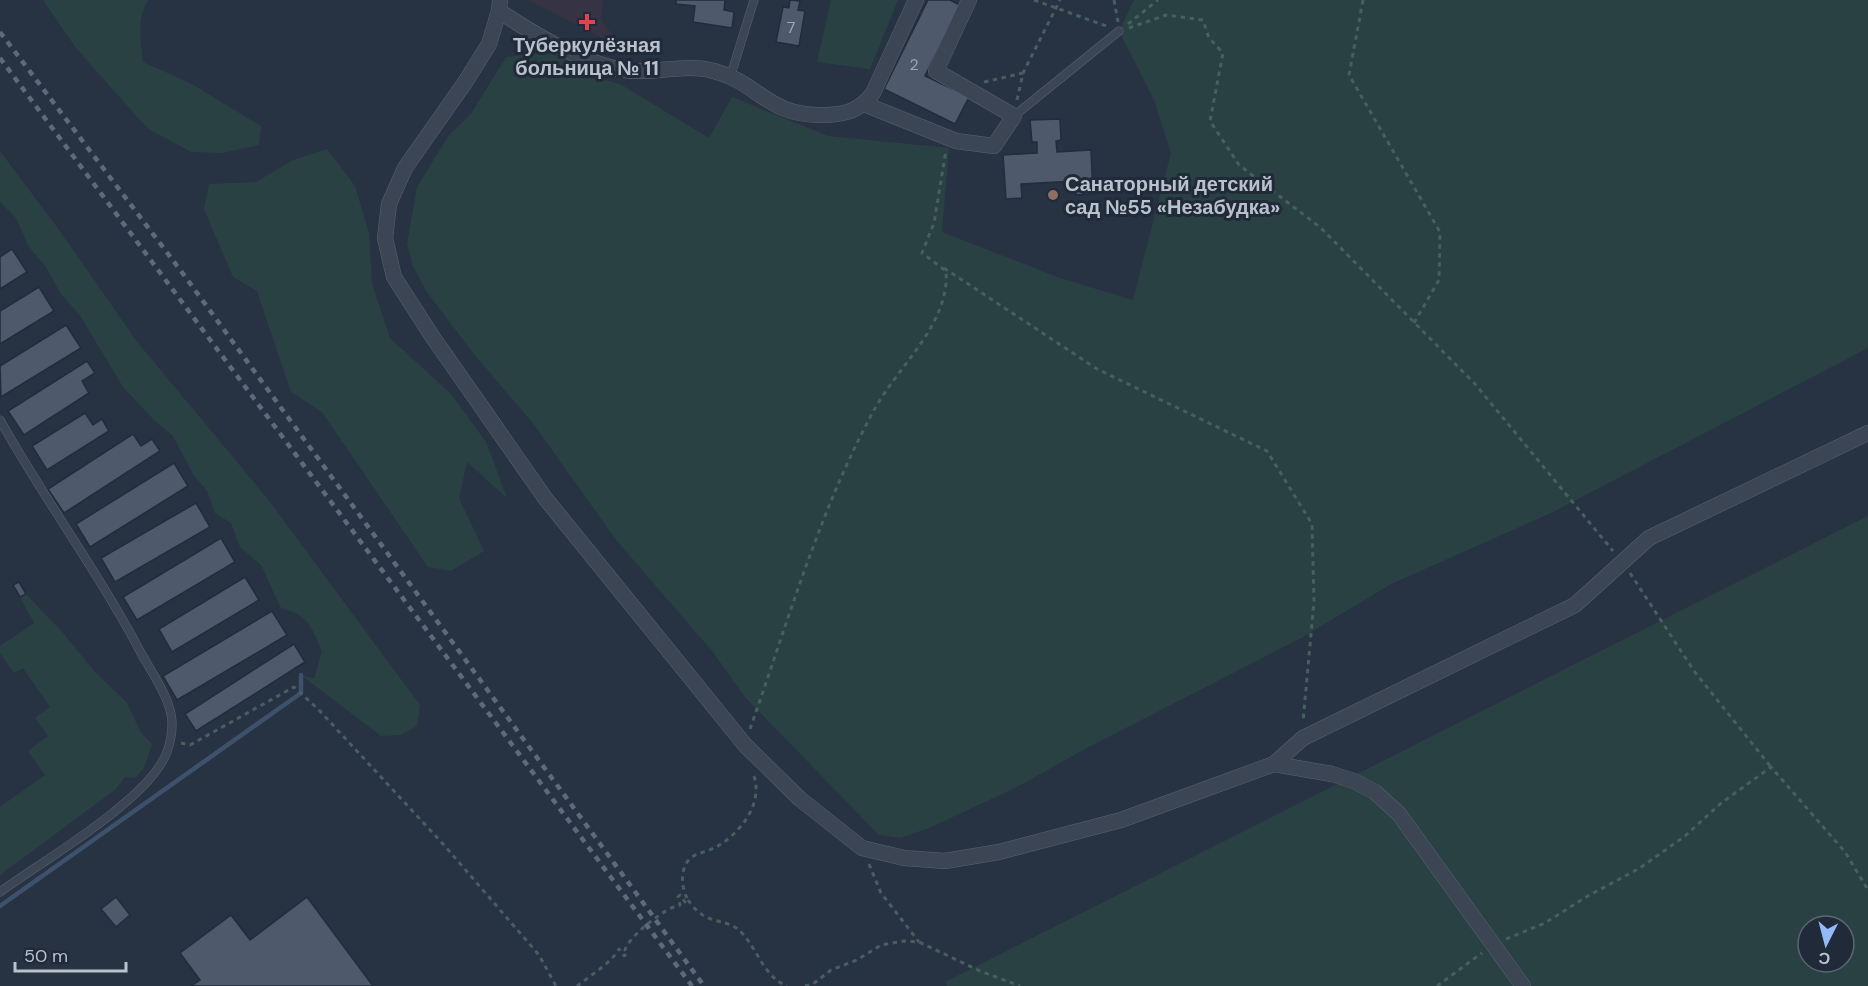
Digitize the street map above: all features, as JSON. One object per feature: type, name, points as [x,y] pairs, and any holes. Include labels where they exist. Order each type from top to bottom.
[{"type":"street","points":[[916,0],[873,93],[864,104],[854,111],[839,115],[808,116],[788,112],[713,70],[689,68],[640,71],[607,67],[520,25],[500,6],[489,44],[405,168],[389,204],[385,238],[394,277],[432,336],[545,498],[745,744],[800,799],[862,848],[904,858],[945,861],[999,852],[1120,820],[1274,764],[1303,738],[1575,605],[1649,538],[1868,433]]},
{"type":"street","points":[[864,104],[950,138],[994,146],[1014,116],[936,72],[969,0]]},
{"type":"street","points":[[1274,764],[1332,774],[1375,792],[1399,814],[1522,986]]},
{"type":"lane","points":[[730,78],[754,0]]},
{"type":"lane","points":[[1014,116],[1119,31]]},
{"type":"lane","points":[[0,420],[37,486],[109,596],[147,663],[171,714],[171,740],[163,761],[151,779],[126,802],[0,892]]},
{"type":"path","points":[[1034,0],[1119,31],[1166,15],[1203,20],[1209,38],[1223,53],[1210,121],[1239,165],[1321,228],[1475,384],[1623,562],[1694,671],[1771,767],[1845,852],[1868,890]]},
{"type":"path","points":[[1014,116],[1023,73],[1059,0]]},
{"type":"path","points":[[1114,0],[1119,31]]},
{"type":"path","points":[[1119,31],[1158,0]]},
{"type":"path","points":[[1363,0],[1349,75],[1440,232],[1439,280],[1414,322]]},
{"type":"path","points":[[962,86],[1023,73]]},
{"type":"path","points":[[922,253],[934,223],[940,180],[950,138]]},
{"type":"path","points":[[787,986],[773,977],[742,933],[733,926],[704,918],[688,900],[683,891],[684,868],[691,858],[717,847],[731,837],[744,823],[753,808],[757,786],[745,744],[813,541],[874,410],[939,313],[947,289],[946,271],[922,253]]},
{"type":"path","points":[[922,253],[1097,369],[1267,452],[1312,524],[1314,601],[1303,706],[1303,738]]},
{"type":"path","points":[[171,740],[190,745],[294,687],[410,809],[539,955],[556,986]]},
{"type":"path","points":[[1437,986],[1493,944],[1545,923],[1586,897],[1640,868],[1686,836],[1720,804],[1771,767]]},
{"type":"path","points":[[862,848],[881,893],[919,942]]},
{"type":"path","points":[[577,986],[613,958],[619,948],[624,956],[627,954],[625,948],[628,942],[671,906],[680,905],[678,897],[681,895],[685,902],[688,900]]},
{"type":"path","points":[[805,986],[813,984],[831,970],[857,960],[881,945],[904,941],[919,942],[980,971],[1020,986]]},
{"type":"shaded area","name":"Туберкулёзная больница № 11","points":[[528,0],[603,0],[601,20],[622,48]]},
{"type":"green space","points":[[43,0],[148,0],[141,22],[143,62],[190,83],[261,126],[259,145],[222,153],[191,152],[147,128],[76,48]]},
{"type":"green space","points":[[831,0],[898,0],[870,69],[817,62]]},
{"type":"green space","points":[[1134,0],[1868,0],[1868,348],[1551,513],[1391,584],[1303,637],[1083,750],[1017,787],[929,828],[900,838],[879,835],[746,698],[712,651],[617,541],[532,422],[473,353],[426,291],[413,266],[407,244],[417,187],[449,135],[471,114],[506,57],[552,52],[593,77],[620,84],[709,138],[732,97],[828,136],[949,148],[942,232],[1060,278],[1133,300],[1171,153],[1154,100],[1119,31]]},
{"type":"green space","points":[[327,149],[355,186],[369,233],[372,284],[390,338],[451,394],[486,442],[507,498],[467,462],[459,498],[484,551],[451,571],[428,567],[322,412],[291,392],[257,291],[233,277],[204,209],[209,184],[256,182],[293,160]]},
{"type":"green space","points":[[0,151],[57,227],[138,343],[267,498],[420,705],[417,726],[400,735],[381,736],[301,675],[314,679],[322,651],[311,628],[297,614],[281,608],[261,565],[240,547],[231,523],[215,513],[207,491],[194,476],[173,436],[154,420],[123,387],[79,314],[61,294],[46,267],[29,247],[16,218],[0,202]]},
{"type":"green space","points":[[1868,516],[1868,986],[947,986],[945,982]]},
{"type":"green space","points":[[26,594],[63,633],[94,671],[127,703],[141,733],[152,744],[144,768],[135,778],[125,777],[116,789],[0,875],[0,807],[45,775],[28,751],[48,736],[35,718],[50,707],[23,668],[14,673],[0,653],[0,646],[34,623],[20,597]]},
{"type":"building","points":[[676,0],[725,0],[724,10],[734,12],[732,28],[693,22],[695,6],[676,4]]},
{"type":"building","points":[[790,0],[800,1],[798,10],[805,11],[799,46],[776,42],[783,7],[789,8]]},
{"type":"building","points":[[928,0],[950,0],[960,5],[925,76],[969,97],[955,124],[884,89]]},
{"type":"building","points":[[1060,119],[1061,140],[1056,141],[1057,152],[1091,150],[1093,194],[1076,195],[1075,181],[1021,184],[1022,198],[1006,199],[1003,155],[1037,153],[1037,142],[1032,142],[1030,120]]},
{"type":"building","points":[[12,249],[27,272],[0,289],[0,257]]},
{"type":"building","points":[[39,287],[54,311],[0,344],[0,311]]},
{"type":"building","points":[[66,325],[81,348],[1,397],[0,366]]},
{"type":"building","points":[[87,361],[95,373],[82,381],[89,393],[24,435],[8,411]]},
{"type":"building","points":[[85,413],[93,425],[102,419],[109,431],[47,470],[32,446]]},
{"type":"building","points":[[133,434],[141,446],[152,439],[160,451],[64,513],[48,489]]},
{"type":"building","points":[[174,463],[188,486],[90,547],[76,524]]},
{"type":"building","points":[[196,503],[210,527],[115,582],[101,558]]},
{"type":"building","points":[[221,538],[235,562],[137,620],[123,597]]},
{"type":"building","points":[[245,577],[259,600],[172,652],[159,629]]},
{"type":"building","points":[[19,582],[26,594],[20,597],[13,585]]},
{"type":"building","points":[[272,611],[287,635],[177,700],[163,676]]},
{"type":"building","points":[[294,644],[305,662],[196,731],[185,714]]},
{"type":"building","points":[[116,897],[130,915],[116,927],[101,909]]},
{"type":"building","points":[[307,897],[373,986],[191,986],[200,980],[180,953],[231,915],[250,940]]},
{"type":"waterway","points":[[0,906],[301,693],[301,675]]},
{"type":"railway","points":[[0,32],[181,271],[704,986]]},
{"type":"railway","points":[[0,58],[692,986]]},
{"type":"place","name":"Туберкулёзная больница № 11","points":[[587,22]]},
{"type":"place","name":"Санаторный детский сад №55 «Незабудка»","points":[[1053,195]]}]
